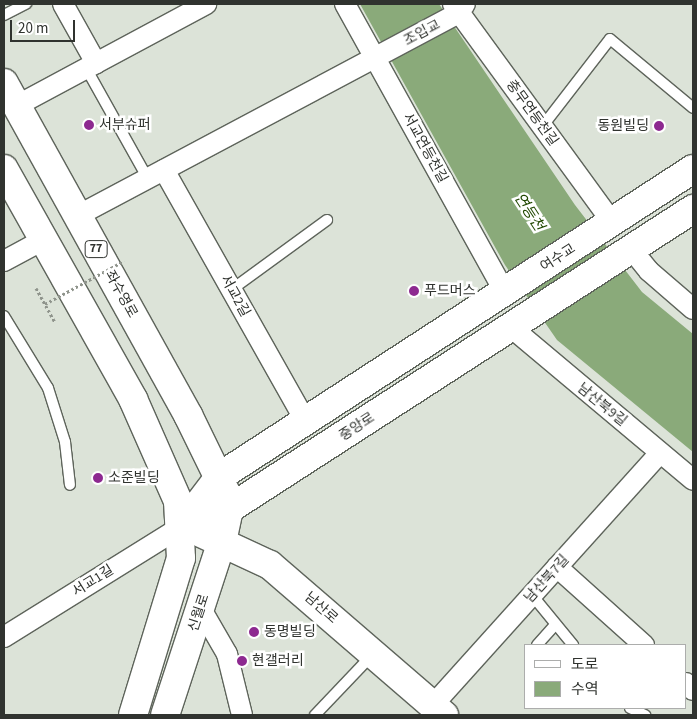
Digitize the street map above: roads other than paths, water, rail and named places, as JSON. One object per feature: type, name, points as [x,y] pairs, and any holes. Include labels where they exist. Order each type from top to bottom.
[{"type":"street","points":[[63,4],[91,66]]},
{"type":"street","points":[[10,95],[91,66],[206,4]]},
{"type":"street","name":"서교연등천길","points":[[345,4],[380,56],[505,293]]},
{"type":"street","name":"조입교","points":[[380,56],[459,7]]},
{"type":"street","name":"충무연등천길","points":[[459,7],[542,127],[612,222]]},
{"type":"street","points":[[78,216],[380,56]]},
{"type":"street","name":"좌수영로","points":[[10,95],[220,476],[229,509]]},
{"type":"street","name":"여수교","points":[[220,476],[505,293],[693,168]]},
{"type":"street","points":[[4,169],[151,434],[178,501],[182,526],[172,592],[133,715]]},
{"type":"street","name":"서교2길","points":[[156,174],[231,290],[306,422]]},
{"type":"street","points":[[520,323],[693,209]]},
{"type":"street","points":[[4,261],[44,240]]},
{"type":"street","points":[[632,250],[649,271],[693,308]]},
{"type":"street","name":"중앙로","points":[[182,526],[229,509],[520,323]]},
{"type":"street","name":"남산북9길","points":[[520,323],[660,453],[693,480]]},
{"type":"street","name":"남산북7길","points":[[439,710],[532,595],[660,453]]},
{"type":"street","points":[[182,526],[220,476]]},
{"type":"street","name":"신월로","points":[[165,715],[201,609],[222,541],[229,509]]},
{"type":"street","name":"남산로","points":[[182,526],[222,541],[270,565],[439,710]]},
{"type":"street","name":"서교1길","points":[[6,630],[182,526]]},
{"type":"street","points":[[557,567],[643,644]]},
{"type":"street","points":[[201,609],[227,654],[242,715]]},
{"type":"lane","points":[[4,15],[26,4]]},
{"type":"lane","points":[[542,127],[610,39],[693,108]]},
{"type":"lane","points":[[91,66],[156,174]]},
{"type":"lane","points":[[231,290],[327,220]]},
{"type":"lane","points":[[4,316],[48,388],[65,442],[70,485]]},
{"type":"lane","points":[[532,595],[550,612],[554,626],[571,644]]},
{"type":"lane","points":[[538,644],[554,626]]},
{"type":"lane","points":[[315,715],[373,653]]},
{"type":"lane","points":[[632,711],[645,715]]},
{"type":"water","name":"연등천","points":[[360,4],[439,4],[575,205],[642,292],[693,334],[693,452],[557,340],[505,265]]},
{"type":"place","name":"서부슈퍼","points":[[89,125]]},
{"type":"place","name":"동원빌딩","points":[[659,126]]},
{"type":"place","name":"푸드머스","points":[[414,291]]},
{"type":"place","name":"소준빌딩","points":[[98,478]]},
{"type":"place","name":"동명빌딩","points":[[254,632]]},
{"type":"place","name":"현갤러리","points":[[242,661]]}]
